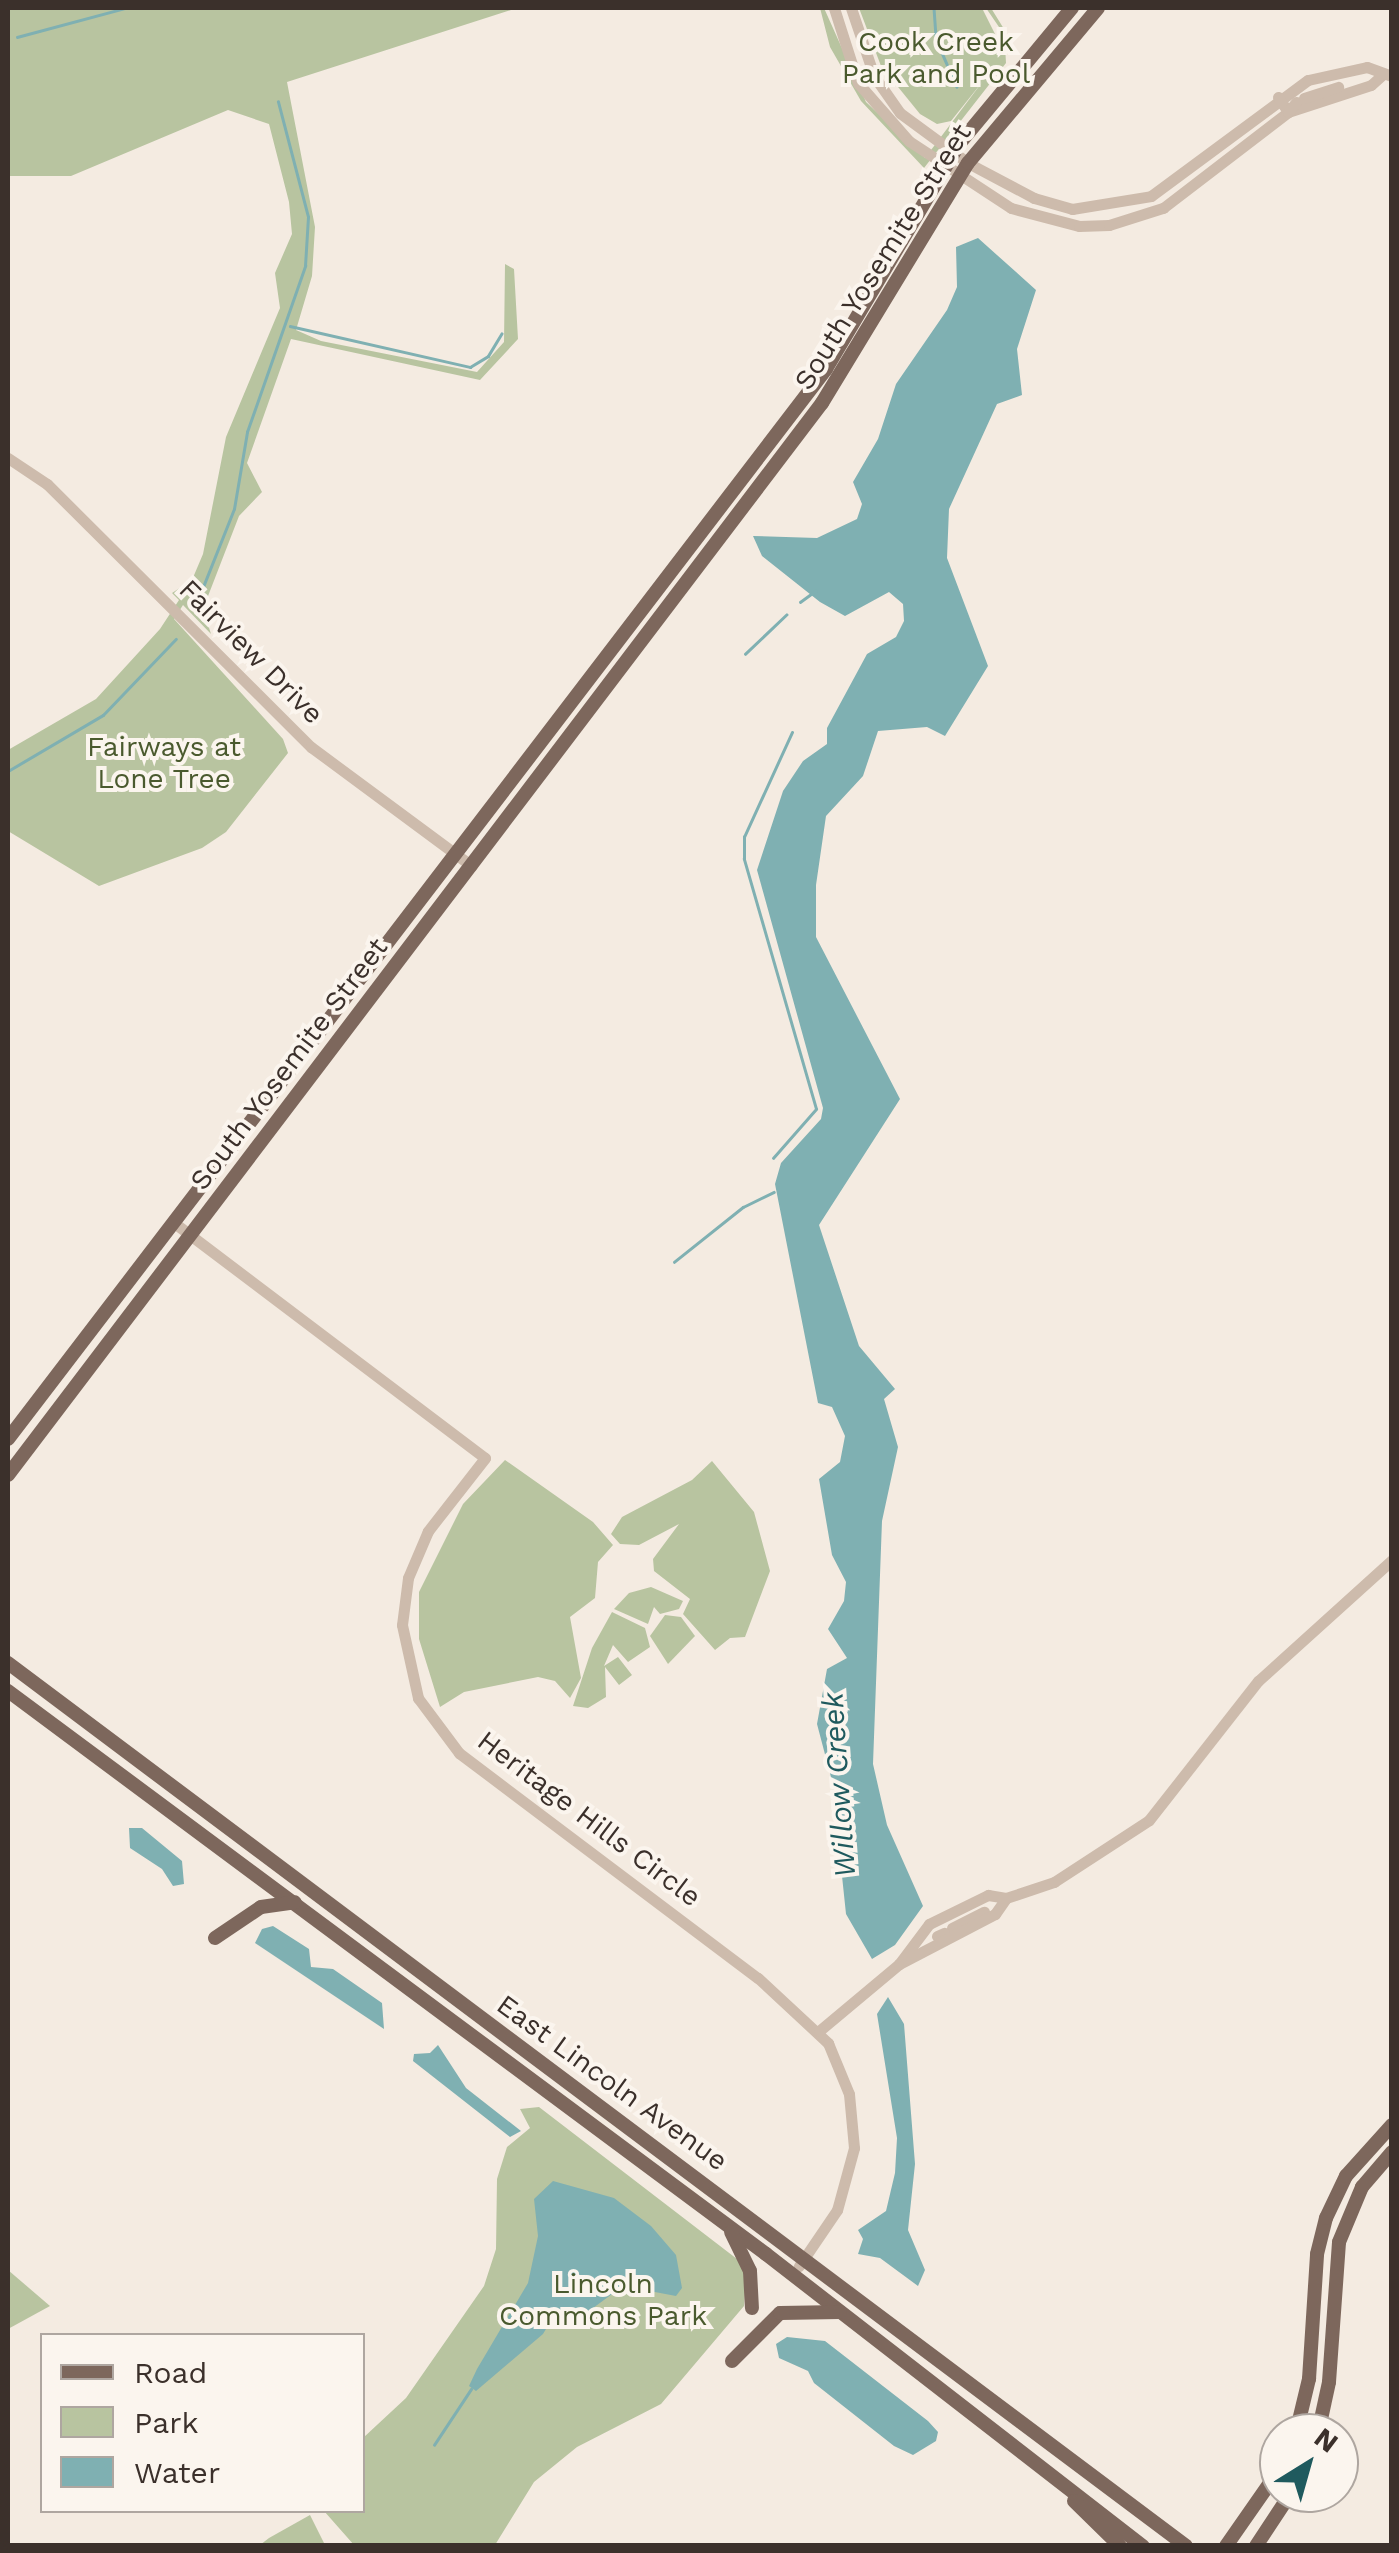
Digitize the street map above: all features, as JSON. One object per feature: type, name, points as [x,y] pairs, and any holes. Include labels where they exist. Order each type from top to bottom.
[{"type":"main road","name":"South Yosemite Street","points":[[8,1439],[842,346],[949,160],[1072,8]]},
{"type":"main road","name":"South Yosemite Street","points":[[8,1475],[611,684],[850,363],[964,169],[1098,8]]},
{"type":"main road","points":[[607,658],[611,684]]},
{"type":"main road","name":"East Lincoln Avenue","points":[[8,1663],[1186,2546]]},
{"type":"main road","name":"East Lincoln Avenue","points":[[8,1692],[728,2226],[1143,2546]]},
{"type":"main road","points":[[215,1938],[261,1907],[295,1902]]},
{"type":"main road","points":[[1301,2413],[1309,2379],[1317,2254],[1326,2218],[1346,2176],[1392,2125]]},
{"type":"main road","points":[[1322,2413],[1329,2382],[1339,2242],[1362,2187],[1392,2152]]},
{"type":"main road","points":[[728,2226],[750,2271],[752,2308]]},
{"type":"main road","points":[[732,2361],[780,2313],[842,2312]]},
{"type":"main road","points":[[1012,2442],[1120,2546]]},
{"type":"main road","points":[[1226,2546],[1259,2499]]},
{"type":"main road","points":[[1256,2546],[1278,2513]]},
{"type":"street","points":[[834,8],[848,61],[872,104],[964,169],[1049,204],[1128,204],[1174,183],[1278,97],[1308,80],[1367,67],[1387,76]]},
{"type":"street","points":[[851,8],[884,94],[949,160]]},
{"type":"street","points":[[1330,73],[1341,88]]},
{"type":"street","points":[[964,169],[1011,208],[1046,220],[1109,225],[1182,197],[1300,101],[1387,76]]},
{"type":"street","points":[[1300,101],[1308,80]]},
{"type":"street","points":[[1278,97],[1300,101],[1341,88]]},
{"type":"street","name":"Fairview Drive","points":[[8,458],[47,484],[311,746],[472,866]]},
{"type":"street","name":"Heritage Hills Circle","points":[[173,1222],[485,1458],[428,1531],[403,1599],[412,1682],[448,1741],[819,2031],[846,2083],[854,2148],[843,2196],[804,2262]]},
{"type":"street","points":[[819,2031],[898,1964],[1003,1902],[1071,1873],[1149,1820],[1258,1681],[1392,1560]]},
{"type":"street","points":[[898,1964],[930,1924],[951,1910],[988,1895],[1003,1902]]},
{"type":"street","points":[[947,1933],[1003,1902]]},
{"type":"street","points":[[947,1933],[951,1910]]},
{"type":"street","points":[[930,1924],[947,1933]]},
{"type":"green space","name":"Fairways at Lone Tree","points":[[8,8],[517,8],[287,82],[315,227],[312,276],[296,330],[321,341],[477,372],[504,342],[505,264],[514,269],[518,339],[480,380],[291,339],[247,463],[262,492],[239,516],[203,609],[211,634],[183,605],[174,619],[283,739],[288,753],[226,832],[202,848],[99,886],[8,831],[8,750],[96,699],[160,629],[179,600],[172,593],[192,580],[203,554],[226,437],[280,308],[275,273],[292,234],[289,202],[269,124],[228,110],[71,176],[8,176]]},
{"type":"green space","name":"Cook Creek Park and Pool","points":[[820,8],[824,8],[866,102],[925,158],[983,81],[951,121],[937,124],[920,114],[881,66],[859,8],[982,8],[998,40],[999,27],[986,8],[991,8],[1004,29],[1006,63],[924,168],[861,101],[830,47]]},
{"type":"green space","points":[[505,1460],[593,1522],[613,1545],[598,1562],[595,1598],[570,1617],[581,1678],[570,1698],[555,1681],[538,1677],[464,1692],[440,1707],[419,1639],[419,1592],[463,1504]]},
{"type":"green space","points":[[712,1461],[754,1512],[770,1571],[745,1637],[730,1638],[715,1650],[683,1614],[690,1599],[654,1571],[653,1559],[679,1524],[639,1545],[620,1544],[611,1534],[622,1517],[692,1480]]},
{"type":"green space","points":[[651,1587],[683,1601],[679,1609],[660,1614],[654,1607],[648,1624],[614,1609],[629,1593]]},
{"type":"green space","points":[[612,1612],[645,1628],[650,1647],[628,1662],[613,1645],[604,1666],[618,1657],[632,1675],[619,1685],[605,1667],[606,1697],[588,1708],[573,1706],[592,1648]]},
{"type":"green space","points":[[665,1615],[681,1617],[695,1636],[668,1664],[650,1636]]},
{"type":"green space","name":"Lincoln Commons Park","points":[[539,2107],[737,2259],[746,2276],[744,2306],[661,2404],[577,2447],[534,2482],[495,2545],[354,2545],[326,2513],[365,2513],[365,2436],[406,2398],[484,2286],[496,2249],[497,2179],[507,2147],[530,2128],[520,2109]]},
{"type":"green space","points":[[8,2270],[50,2306],[8,2329]]},
{"type":"green space","points":[[310,2515],[325,2545],[260,2545],[269,2538]]},
{"type":"water","points":[[978,238],[1036,290],[1017,349],[1022,395],[997,404],[949,509],[947,558],[988,666],[945,736],[927,727],[878,731],[863,776],[826,816],[816,885],[816,937],[900,1099],[819,1225],[859,1346],[895,1389],[884,1399],[898,1447],[882,1521],[873,1764],[887,1825],[923,1906],[895,1945],[872,1959],[846,1914],[832,1781],[817,1724],[827,1669],[847,1658],[828,1629],[844,1601],[846,1582],[832,1555],[819,1479],[840,1462],[845,1436],[832,1407],[818,1403],[775,1184],[781,1163],[821,1119],[823,1108],[757,870],[783,791],[803,761],[827,744],[827,728],[867,654],[896,637],[904,621],[903,604],[889,592],[845,616],[820,602],[762,556],[753,536],[817,538],[857,519],[862,504],[853,482],[878,439],[896,384],[947,310],[957,287],[956,247]]},
{"type":"water","points":[[129,1828],[142,1828],[182,1861],[184,1884],[173,1886],[162,1869],[130,1848]]},
{"type":"water","points":[[273,1926],[309,1949],[311,1967],[333,1969],[382,2003],[384,2029],[255,1943],[262,1929]]},
{"type":"water","points":[[888,1997],[904,2024],[915,2164],[908,2230],[925,2270],[918,2286],[880,2258],[858,2254],[863,2239],[858,2230],[886,2211],[895,2173],[897,2138],[877,2014]]},
{"type":"water","points":[[438,2045],[466,2088],[521,2131],[510,2137],[413,2061],[414,2054],[430,2053]]},
{"type":"water","points":[[553,2181],[614,2198],[651,2226],[676,2255],[682,2288],[676,2296],[623,2286],[574,2322],[564,2323],[555,2314],[543,2334],[476,2391],[469,2386],[477,2369],[528,2283],[538,2236],[534,2199]]},
{"type":"water","points":[[787,2337],[825,2341],[928,2421],[938,2432],[936,2441],[913,2455],[894,2446],[814,2383],[808,2371],[779,2358],[776,2344]]},
{"type":"waterway","points":[[17,37],[125,8]]},
{"type":"waterway","name":"Willow Creek","points":[[934,8],[936,39],[957,87]]},
{"type":"waterway","points":[[195,607],[234,509],[247,432],[305,266],[308,217],[278,102]]},
{"type":"waterway","points":[[290,326],[470,367],[488,356],[501,334]]},
{"type":"waterway","points":[[800,602],[815,591]]},
{"type":"waterway","points":[[745,654],[786,615]]},
{"type":"waterway","points":[[8,771],[103,715],[176,639]]},
{"type":"waterway","points":[[773,1158],[816,1109],[744,859],[744,837],[792,732]]},
{"type":"waterway","points":[[674,1262],[743,1207],[774,1192]]},
{"type":"waterway","name":"Willow Creek","points":[[434,2445],[471,2389]]}]
